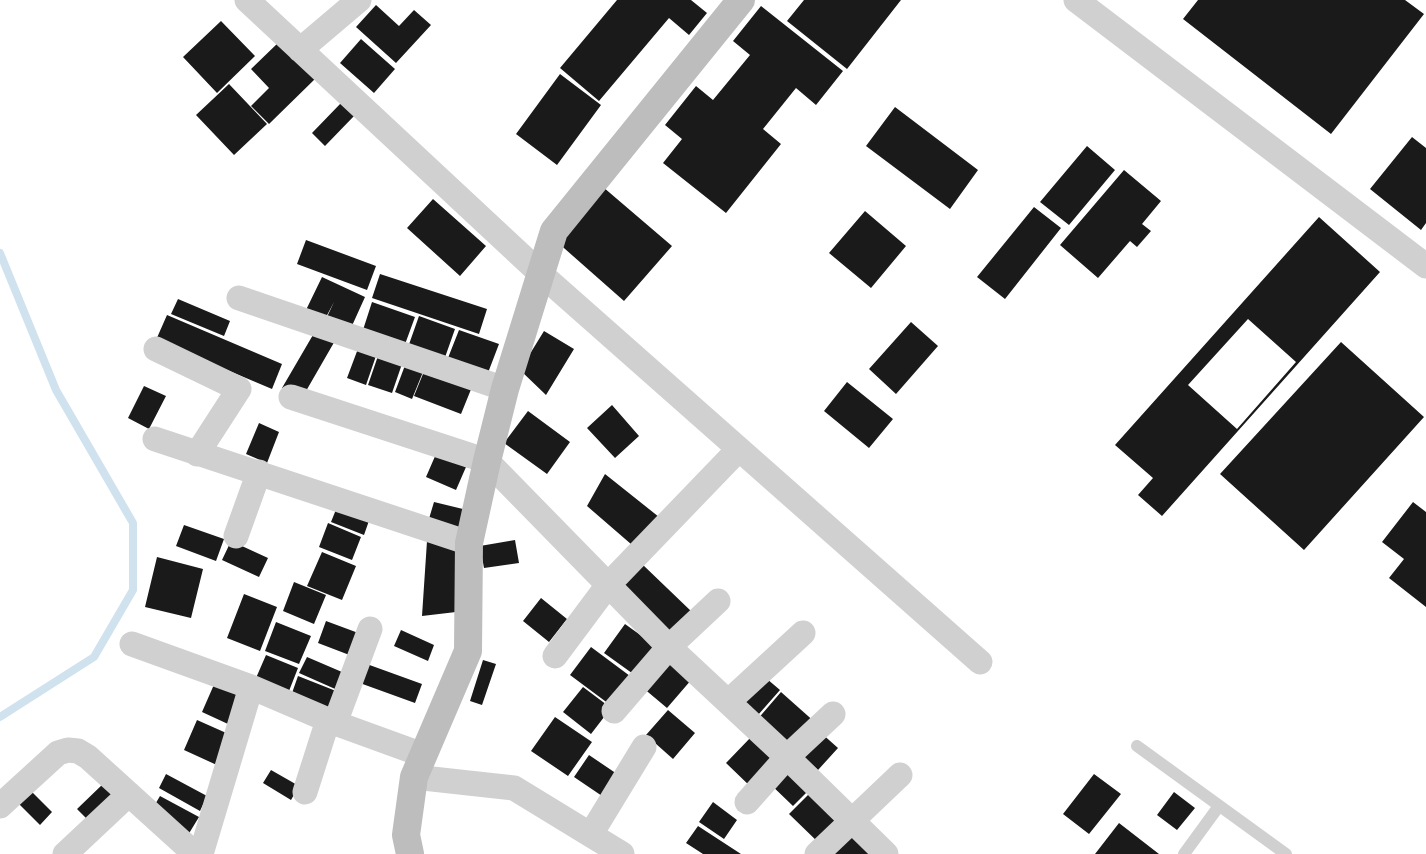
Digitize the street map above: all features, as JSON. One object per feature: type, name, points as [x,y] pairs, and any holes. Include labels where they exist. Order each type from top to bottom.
[{"type":"street","points":[[247,0],[541,274],[980,662]]},
{"type":"street","points":[[300,50],[360,0]]},
{"type":"street","points":[[410,854],[406,835],[419,766],[468,651],[469,543],[487,461],[505,389],[554,231],[741,0]]},
{"type":"street","points":[[1076,0],[1426,266]]},
{"type":"street","points":[[239,298],[505,389]]},
{"type":"street","points":[[156,349],[239,389],[197,454]]},
{"type":"street","points":[[290,397],[487,461],[669,647],[787,757],[886,854]]},
{"type":"street","points":[[155,439],[469,543]]},
{"type":"street","points":[[555,656],[608,586],[739,449]]},
{"type":"street","points":[[236,536],[259,472]]},
{"type":"street","points":[[614,711],[669,647],[718,601]]},
{"type":"street","points":[[305,792],[370,630]]},
{"type":"street","points":[[728,702],[803,633]]},
{"type":"street","points":[[132,644],[251,687],[332,721],[419,766],[514,788],[622,854]]},
{"type":"street","points":[[0,806],[58,753],[68,750],[78,751],[88,756],[189,852],[251,687]]},
{"type":"street","points":[[747,802],[787,757],[833,714]]},
{"type":"street","points":[[591,834],[644,747]]},
{"type":"street","points":[[817,854],[900,776]]},
{"type":"street","points":[[65,854],[129,794]]},
{"type":"lane","points":[[1137,746],[1286,854]]},
{"type":"lane","points":[[1184,854],[1219,806]]},
{"type":"building","points":[[617,0],[691,0],[707,13],[689,35],[669,18],[599,101],[560,68]]},
{"type":"building","points":[[804,0],[901,0],[847,69],[787,21]]},
{"type":"building","points":[[1198,0],[1405,0],[1424,14],[1331,134],[1183,19]]},
{"type":"building","points":[[376,5],[399,26],[414,10],[431,25],[396,63],[356,27]]},
{"type":"building","points":[[761,6],[843,71],[816,105],[796,88],[763,129],[781,144],[726,213],[663,163],[682,139],[665,125],[696,86],[713,100],[750,55],[733,41]]},
{"type":"building","points":[[221,21],[255,56],[217,93],[183,57]]},
{"type":"building","points":[[361,39],[395,69],[374,93],[340,63]]},
{"type":"building","points":[[280,41],[316,78],[269,124],[251,106],[269,88],[251,69]]},
{"type":"building","points":[[560,74],[601,105],[557,165],[516,134]]},
{"type":"building","points":[[229,84],[267,124],[234,155],[196,115]]},
{"type":"building","points":[[341,103],[354,116],[325,146],[312,133]]},
{"type":"building","points":[[895,107],[978,170],[950,209],[866,146]]},
{"type":"building","points":[[1412,137],[1426,148],[1426,223],[1421,230],[1370,189]]},
{"type":"building","points":[[1087,146],[1115,170],[1069,225],[1040,202]]},
{"type":"building","points":[[1124,170],[1161,201],[1142,224],[1151,231],[1137,247],[1130,241],[1098,278],[1060,245]]},
{"type":"building","points":[[603,187],[672,246],[624,301],[556,241]]},
{"type":"building","points":[[433,199],[486,246],[460,276],[407,228]]},
{"type":"building","points":[[1034,207],[1061,228],[1005,299],[977,277]]},
{"type":"building","points":[[865,211],[906,246],[871,288],[829,253]]},
{"type":"building","points":[[1319,217],[1380,272],[1162,516],[1138,495],[1153,478],[1115,445]],"holes":[[[1248,319],[1296,362],[1237,429],[1188,385]]]},
{"type":"building","points":[[306,240],[376,266],[367,290],[297,264]]},
{"type":"building","points":[[380,274],[487,309],[479,334],[372,298]]},
{"type":"building","points":[[322,277],[365,297],[351,328],[327,317],[334,302],[325,319],[306,310]]},
{"type":"building","points":[[178,299],[230,321],[224,336],[171,314]]},
{"type":"building","points":[[372,302],[415,317],[404,347],[362,333]]},
{"type":"building","points":[[167,315],[282,364],[272,389],[156,340]]},
{"type":"building","points":[[419,316],[455,329],[443,363],[407,350]]},
{"type":"building","points":[[911,322],[938,346],[896,394],[869,369]]},
{"type":"building","points":[[317,328],[336,339],[302,398],[282,388]]},
{"type":"building","points":[[459,330],[499,344],[486,378],[446,363]]},
{"type":"building","points":[[544,331],[574,349],[546,395],[520,370]]},
{"type":"building","points":[[1341,342],[1424,417],[1304,550],[1220,474]]},
{"type":"building","points":[[359,346],[377,353],[366,385],[347,378]]},
{"type":"building","points":[[379,353],[403,361],[392,393],[368,385]]},
{"type":"building","points":[[407,360],[425,367],[412,399],[395,392]]},
{"type":"building","points":[[427,364],[474,382],[461,414],[414,396]]},
{"type":"building","points":[[847,382],[893,419],[869,448],[824,411]]},
{"type":"building","points":[[144,386],[166,396],[149,429],[128,418]]},
{"type":"building","points":[[612,405],[639,436],[615,458],[587,428]]},
{"type":"building","points":[[528,411],[570,442],[547,474],[504,443]]},
{"type":"building","points":[[259,423],[279,432],[267,463],[246,454]]},
{"type":"building","points":[[436,454],[466,467],[456,490],[426,477]]},
{"type":"building","points":[[605,474],[664,521],[639,551],[587,506]]},
{"type":"building","points":[[339,502],[371,515],[364,535],[331,522]]},
{"type":"building","points":[[434,502],[467,510],[461,531],[428,522]]},
{"type":"building","points":[[1413,502],[1426,512],[1426,607],[1389,578],[1404,559],[1382,542]]},
{"type":"building","points":[[328,523],[361,537],[352,560],[319,547]]},
{"type":"building","points":[[184,525],[224,539],[216,561],[176,546]]},
{"type":"building","points":[[515,540],[519,563],[484,568],[480,546]]},
{"type":"building","points":[[231,541],[268,558],[259,577],[222,560]]},
{"type":"building","points":[[427,541],[464,544],[456,612],[422,616]]},
{"type":"building","points":[[322,552],[356,566],[342,600],[307,586]]},
{"type":"building","points":[[157,557],[203,569],[191,618],[145,607]]},
{"type":"building","points":[[642,564],[692,612],[668,636],[619,588]]},
{"type":"building","points":[[294,582],[326,595],[314,624],[283,611]]},
{"type":"building","points":[[244,594],[277,607],[260,651],[227,638]]},
{"type":"building","points":[[541,598],[567,619],[549,642],[523,621]]},
{"type":"building","points":[[326,621],[361,634],[352,656],[318,643]]},
{"type":"building","points":[[276,622],[311,636],[299,664],[265,651]]},
{"type":"building","points":[[625,624],[657,647],[636,676],[604,653]]},
{"type":"building","points":[[401,630],[434,645],[428,661],[394,646]]},
{"type":"building","points":[[591,647],[634,679],[613,707],[570,675]]},
{"type":"building","points":[[266,655],[298,668],[289,691],[256,678]]},
{"type":"building","points":[[307,657],[349,675],[342,692],[299,673]]},
{"type":"building","points":[[667,658],[692,679],[667,708],[642,687]]},
{"type":"building","points":[[483,660],[496,664],[482,705],[470,701]]},
{"type":"building","points":[[364,663],[422,684],[415,703],[357,682]]},
{"type":"building","points":[[760,673],[780,690],[758,715],[739,698]]},
{"type":"building","points":[[298,676],[336,691],[329,708],[292,693]]},
{"type":"building","points":[[216,680],[243,691],[228,724],[202,712]]},
{"type":"building","points":[[583,687],[611,708],[591,734],[563,712]]},
{"type":"building","points":[[781,692],[817,724],[791,752],[756,721]]},
{"type":"building","points":[[668,710],[695,733],[673,759],[646,735]]},
{"type":"building","points":[[555,717],[592,742],[568,776],[531,751]]},
{"type":"building","points":[[197,720],[233,736],[219,766],[184,750]]},
{"type":"building","points":[[820,732],[838,748],[818,770],[800,753]]},
{"type":"building","points":[[752,736],[779,762],[753,789],[726,763]]},
{"type":"building","points":[[589,755],[620,776],[605,798],[574,777]]},
{"type":"building","points":[[785,763],[811,788],[793,806],[767,781]]},
{"type":"building","points":[[271,770],[299,786],[291,800],[263,783]]},
{"type":"building","points":[[166,774],[207,796],[200,811],[159,788]]},
{"type":"building","points":[[1094,774],[1121,794],[1089,834],[1063,814]]},
{"type":"building","points":[[104,783],[118,797],[91,823],[77,809]]},
{"type":"building","points":[[26,786],[52,812],[40,825],[13,798]]},
{"type":"building","points":[[813,790],[845,821],[821,845],[789,814]]},
{"type":"building","points":[[1174,792],[1195,808],[1177,830],[1157,815]]},
{"type":"building","points":[[160,796],[199,817],[188,835],[150,813]]},
{"type":"building","points":[[713,802],[737,820],[724,839],[699,822]]},
{"type":"building","points":[[1119,823],[1159,854],[1095,854]]},
{"type":"building","points":[[849,825],[879,854],[822,854]]},
{"type":"building","points":[[698,826],[741,854],[703,854],[686,843]]},
{"type":"waterway","points":[[0,253],[56,390],[133,523],[133,590],[94,657],[0,717]]}]
